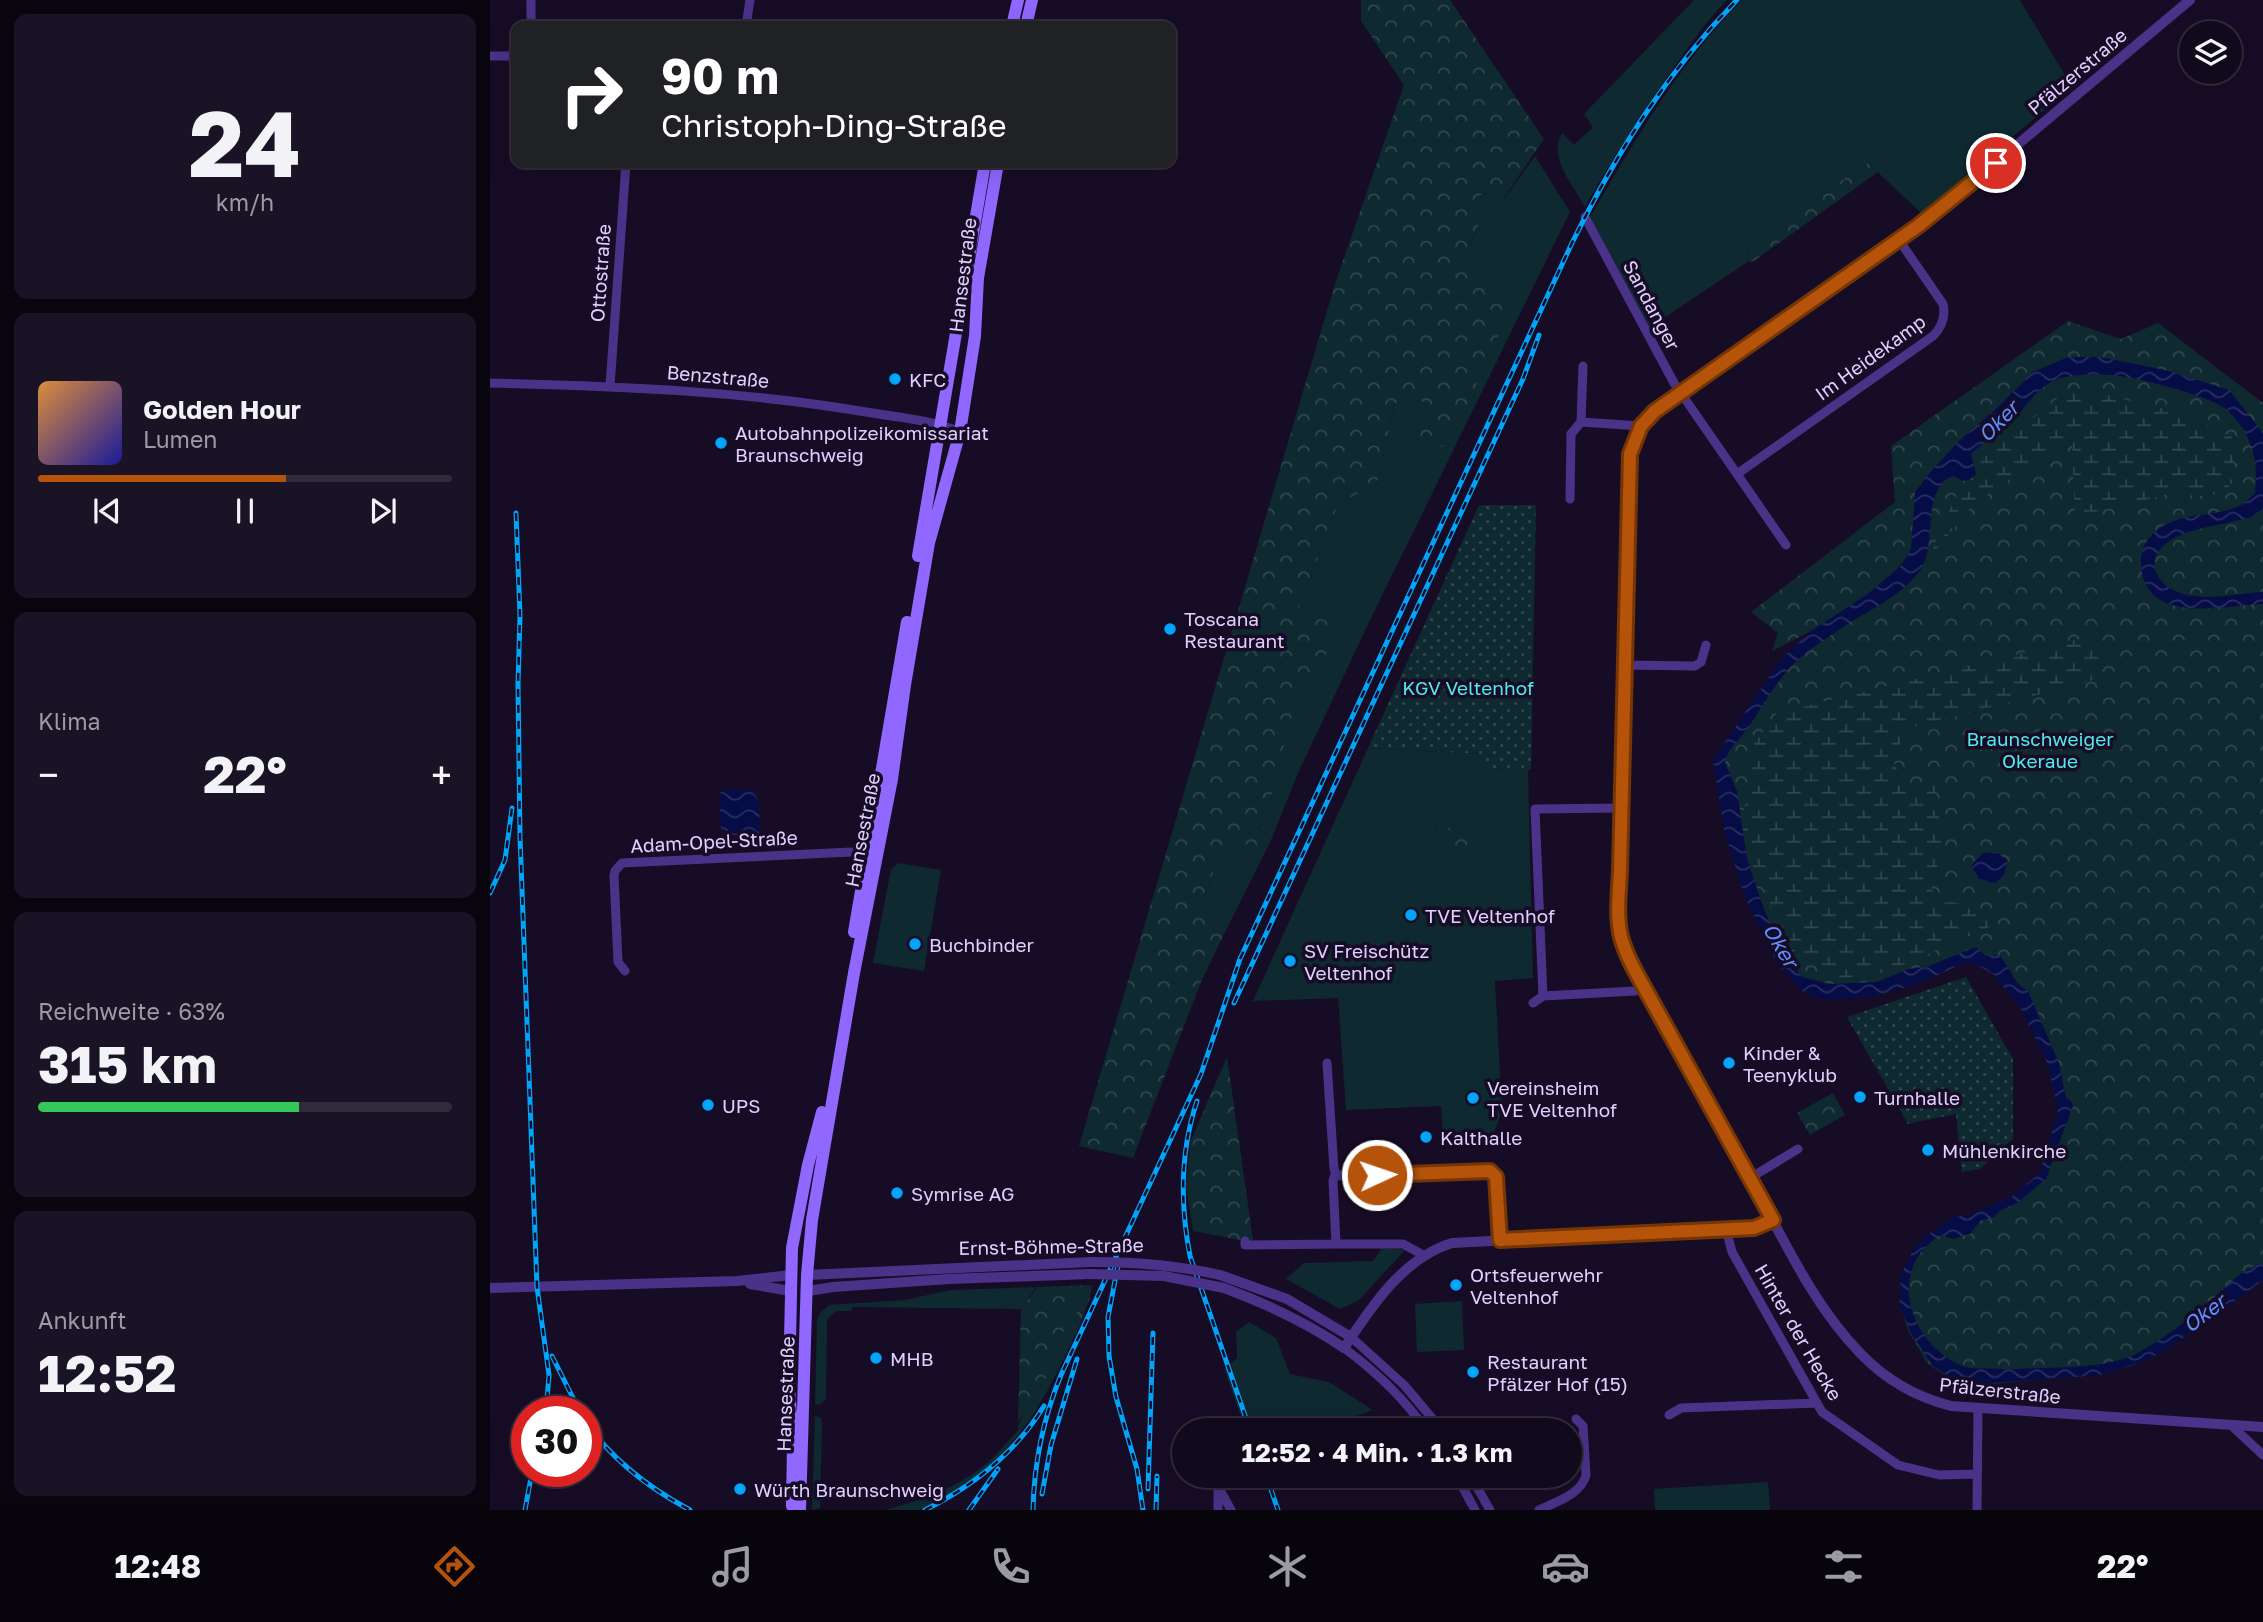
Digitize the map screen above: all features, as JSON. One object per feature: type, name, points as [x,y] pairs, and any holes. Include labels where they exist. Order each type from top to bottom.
[{"type":"main road","points":[[1013,21],[1018,0]]},
{"type":"main road","points":[[1027,21],[1032,0]]},
{"type":"main road","name":"Hansestraße","points":[[800,1510],[807,1275],[813,1220],[984,168]]},
{"type":"main road","name":"Hansestraße","points":[[792,1510],[792,1248],[808,1165],[820,1123],[873,851],[892,779],[929,543],[960,432],[975,336],[980,265],[997,168]]},
{"type":"main road","name":"Ernst-Böhme-Straße","points":[[791,1275],[807,1275]]},
{"type":"main road","name":"Ernst-Böhme-Straße","points":[[790,1291],[808,1291]]},
{"type":"street","points":[[531,0],[531,21]]},
{"type":"street","points":[[747,21],[750,0]]},
{"type":"street","name":"Pfälzerstraße","points":[[2190,0],[1956,196],[1899,240],[1681,392],[1655,411],[1641,426],[1632,444],[1628,469],[1619,925],[1625,948],[1644,987],[1820,1302],[1864,1357],[1894,1382],[1927,1400],[1951,1406],[2263,1427]]},
{"type":"street","points":[[490,57],[511,56]]},
{"type":"street","name":"Ottostraße","points":[[610,386],[626,168]]},
{"type":"street","name":"Sandanger","points":[[1585,217],[1681,392],[1786,545]]},
{"type":"street","name":"Im Heidekamp","points":[[1737,474],[1933,336],[1940,328],[1944,315],[1943,304],[1899,240]]},
{"type":"street","points":[[1570,499],[1571,434],[1581,422],[1583,366]]},
{"type":"street","name":"Benzstraße","points":[[490,383],[610,386],[791,400],[941,424],[960,432]]},
{"type":"street","points":[[1581,422],[1641,426]]},
{"type":"street","points":[[1623,665],[1695,666],[1701,662],[1706,645]]},
{"type":"street","points":[[1543,996],[1535,809],[1621,808]]},
{"type":"street","name":"Adam-Opel-Straße","points":[[625,971],[618,962],[614,876],[622,863],[873,851]]},
{"type":"street","points":[[1533,1003],[1543,996],[1635,991],[1644,987]]},
{"type":"street","points":[[1327,1063],[1335,1174],[1336,1244]]},
{"type":"street","points":[[1750,1178],[1798,1149]]},
{"type":"street","points":[[1335,1174],[1341,1177],[1490,1171],[1496,1177],[1500,1240]]},
{"type":"street","points":[[1347,1343],[1398,1277],[1425,1256],[1452,1243],[1754,1228],[1773,1220]]},
{"type":"street","name":"Hinter der Hecke","points":[[1726,1229],[1732,1252],[1822,1412],[1898,1465],[1939,1475],[1977,1474]]},
{"type":"street","points":[[1245,1241],[1245,1245],[1403,1244],[1425,1256]]},
{"type":"street","name":"Ernst-Böhme-Straße","points":[[807,1275],[1091,1262],[1156,1263],[1186,1267],[1220,1275],[1287,1299],[1404,1385],[1432,1418]]},
{"type":"street","name":"Ernst-Böhme-Straße","points":[[808,1291],[948,1279],[1090,1274],[1164,1276],[1224,1288],[1266,1303],[1347,1343],[1417,1418]]},
{"type":"street","name":"Ernst-Böhme-Straße","points":[[490,1289],[737,1281],[791,1275]]},
{"type":"street","name":"Ernst-Böhme-Straße","points":[[737,1281],[790,1291]]},
{"type":"street","points":[[1669,1415],[1681,1408],[1816,1403]]},
{"type":"street","points":[[1977,1510],[1978,1409]]},
{"type":"street","points":[[1582,1425],[1586,1475],[1582,1484]]},
{"type":"street","points":[[2233,1427],[2263,1455]]},
{"type":"street","points":[[1218,1488],[1218,1510]]},
{"type":"street","points":[[1219,1488],[1231,1510]]},
{"type":"street","points":[[1463,1488],[1475,1510]]},
{"type":"street","points":[[1477,1488],[1490,1510]]},
{"type":"street","points":[[1539,1510],[1578,1488]]},
{"type":"green space","points":[[1361,0],[1450,0],[1544,139],[1500,204],[1489,192],[1476,197],[1468,211],[1481,220],[1461,265],[1515,299],[1449,445],[1426,450],[1419,434],[1431,413],[1421,400],[1395,403],[1377,484],[1338,504],[1298,610],[1338,625],[1313,687],[1297,696],[1259,845],[1225,842],[1204,896],[1224,934],[1201,982],[1133,1158],[1079,1146],[1335,284],[1404,85],[1361,21]]},
{"type":"green space","points":[[1694,0],[1727,0],[1698,33],[1650,102],[1585,207],[1560,161],[1558,142],[1562,133],[1574,145],[1593,127],[1584,114]]},
{"type":"green space","points":[[1742,0],[2020,0],[2072,87],[1921,213],[1868,163],[1748,243],[1749,261],[1649,328],[1590,217],[1641,131],[1678,77]]},
{"type":"green space","points":[[1535,156],[1570,212],[1372,616],[1299,771],[1271,840],[1224,934],[1204,897],[1225,841],[1259,844],[1297,696],[1338,626],[1298,610],[1338,504],[1377,484],[1395,403],[1421,400],[1431,413],[1515,300],[1461,265],[1481,221],[1468,211],[1476,197],[1490,192],[1501,203]]},
{"type":"green space","points":[[1868,163],[1878,172],[1751,263],[1749,261],[1748,243]]},
{"type":"green space","name":"Braunschweiger Okeraue","points":[[2068,321],[2121,339],[2158,323],[2263,403],[2263,1277],[2184,1337],[2132,1366],[1978,1386],[1948,1378],[1927,1363],[1908,1330],[1900,1306],[1918,1245],[2012,1199],[2041,1175],[2061,1112],[2050,1062],[2027,1013],[1996,970],[1969,958],[1872,995],[1801,980],[1777,951],[1749,890],[1721,765],[1725,751],[1785,660],[1896,581],[1911,550],[1884,582],[1867,596],[1829,621],[1772,651],[1778,633],[1751,612],[1895,502],[1891,446]]},
{"type":"green space","points":[[2090,391],[2181,413],[2232,437],[2235,479],[2223,493],[2193,497],[2189,489],[2075,517],[2072,441],[2063,441],[1973,505],[1929,558],[1960,487],[1975,477],[1981,460],[2064,393]]},
{"type":"green space","name":"KGV Veltenhof","points":[[1479,505],[1536,505],[1531,770],[1484,769],[1484,754],[1368,748]]},
{"type":"green space","points":[[2092,636],[2105,677],[1907,729],[1893,759],[1904,788],[1935,786],[1944,856],[1930,878],[1935,902],[1960,903],[1994,925],[1887,972],[1835,979],[1796,953],[1777,921],[1740,836],[1754,744],[1777,713]]},
{"type":"green space","name":"TVE Veltenhof","points":[[1368,748],[1484,754],[1484,769],[1528,770],[1533,978],[1495,981],[1502,1112],[1494,1133],[1443,1136],[1441,1106],[1346,1110],[1338,998],[1253,1001]]},
{"type":"green space","points":[[1439,828],[1472,828],[1472,850],[1440,851]]},
{"type":"green space","points":[[898,863],[941,870],[924,971],[873,963],[891,869]]},
{"type":"green space","points":[[1966,977],[2013,1059],[2013,1139],[1980,1169],[1962,1172],[1956,1114],[1908,1124],[1847,1017]]},
{"type":"green space","points":[[1227,1057],[1253,1240],[1245,1241],[1193,1231],[1186,1185],[1191,1140]]},
{"type":"green space","points":[[1833,1093],[1845,1115],[1810,1135],[1797,1113]]},
{"type":"green space","points":[[1382,1248],[1405,1250],[1358,1301],[1340,1309],[1286,1279],[1304,1263],[1373,1261]]},
{"type":"green space","points":[[1092,1285],[1080,1325],[1075,1323],[1077,1312],[1072,1308],[1065,1318],[1061,1340],[1051,1355],[1051,1370],[1029,1404],[1028,1410],[1018,1421],[1021,1309],[1037,1287]]},
{"type":"green space","points":[[1036,1287],[1021,1309],[853,1307],[851,1311],[836,1311],[827,1319],[826,1399],[815,1405],[817,1320],[829,1305],[905,1300],[951,1290]]},
{"type":"green space","points":[[1462,1301],[1464,1350],[1417,1352],[1415,1304]]},
{"type":"green space","points":[[1072,1307],[1077,1312],[1075,1323],[1080,1325],[1043,1398],[1015,1439],[976,1475],[931,1505],[918,1510],[886,1510],[952,1486],[976,1472],[1003,1447],[1018,1430],[1029,1404],[1051,1370],[1051,1355],[1061,1340],[1064,1318]]},
{"type":"green space","points":[[1249,1322],[1276,1338],[1290,1374],[1329,1382],[1373,1410],[1350,1418],[1242,1418],[1224,1369],[1237,1358],[1236,1332]]},
{"type":"green space","points":[[815,1416],[821,1418],[822,1427],[820,1508],[812,1510]]},
{"type":"green space","points":[[1768,1482],[1770,1510],[1655,1510],[1654,1489]]},
{"type":"water","name":"Oker","points":[[2068,357],[2100,357],[2165,370],[2229,390],[2263,433],[2263,508],[2250,517],[2183,534],[2171,540],[2161,548],[2154,563],[2155,571],[2162,581],[2178,592],[2189,596],[2214,597],[2263,592],[2263,604],[2208,608],[2171,605],[2156,597],[2146,584],[2141,564],[2145,544],[2160,528],[2180,519],[2233,508],[2243,504],[2255,493],[2256,470],[2252,448],[2236,419],[2227,410],[2205,399],[2135,379],[2096,375],[2057,379],[2040,390],[2013,420],[1971,454],[1976,474],[1973,477],[1963,481],[1953,476],[1942,484],[1932,506],[1928,547],[1919,572],[1903,589],[1820,642],[1793,665],[1731,749],[1725,763],[1737,791],[1747,859],[1764,909],[1780,946],[1802,977],[1829,984],[1877,982],[1909,969],[1929,966],[1973,948],[1986,956],[2000,955],[2018,984],[2028,991],[2059,1063],[2066,1098],[2073,1106],[2046,1179],[2017,1203],[2001,1210],[1994,1217],[1980,1221],[1970,1234],[1953,1239],[1941,1235],[1924,1249],[1913,1266],[1909,1285],[1910,1304],[1928,1340],[1942,1354],[1966,1367],[2007,1370],[2090,1365],[2122,1359],[2157,1342],[2243,1273],[2263,1264],[2263,1280],[2201,1326],[2147,1360],[2099,1375],[1977,1384],[1952,1378],[1933,1366],[1912,1335],[1899,1305],[1901,1274],[1915,1247],[1926,1236],[1953,1217],[1970,1215],[2011,1197],[2040,1173],[2058,1110],[2047,1062],[2021,1009],[1993,974],[1975,964],[1965,963],[1914,985],[1871,997],[1829,1000],[1811,996],[1801,990],[1777,964],[1744,895],[1724,829],[1713,760],[1781,659],[1810,632],[1869,593],[1902,565],[1911,549],[1915,492],[1932,470],[2033,372]]},
{"type":"water","points":[[727,788],[752,791],[758,799],[761,835],[728,835],[721,829],[719,799],[721,792]]},
{"type":"water","points":[[1996,852],[2007,860],[2004,875],[1995,883],[1980,880],[1971,866],[1983,853]]},
{"type":"railway","points":[[1033,1510],[1041,1441],[1061,1375],[1201,1074],[1240,959],[1572,243],[1625,145],[1665,85],[1737,0]]},
{"type":"railway","points":[[1234,1003],[1523,379],[1539,335]]},
{"type":"railway","points":[[516,513],[520,616],[520,837],[537,1287],[549,1375],[547,1396]]},
{"type":"railway","points":[[490,893],[505,860],[512,808]]},
{"type":"railway","points":[[1197,1101],[1187,1139],[1183,1178],[1187,1237],[1190,1256],[1246,1418]]},
{"type":"railway","points":[[1118,1265],[1108,1317],[1109,1356],[1116,1397],[1137,1469],[1143,1510]]},
{"type":"railway","points":[[1148,1489],[1153,1333]]},
{"type":"railway","points":[[552,1356],[572,1396]]},
{"type":"railway","points":[[1042,1494],[1051,1445],[1077,1359]]},
{"type":"railway","points":[[925,1510],[976,1479],[1007,1453],[1044,1406]]},
{"type":"railway","points":[[602,1443],[632,1472],[690,1510]]},
{"type":"railway","points":[[969,1510],[998,1469]]},
{"type":"railway","points":[[1156,1510],[1157,1476]]},
{"type":"railway","points":[[525,1510],[529,1487]]},
{"type":"railway","points":[[1270,1488],[1278,1510]]},
{"type":"place","name":"KFC","points":[[895,379]]},
{"type":"place","name":"Autobahnpolizeikomissariat Braunschweig","points":[[721,443]]},
{"type":"place","name":"Toscana Restaurant","points":[[1170,629]]},
{"type":"place","name":"TVE Veltenhof","points":[[1411,915]]},
{"type":"place","name":"Buchbinder","points":[[915,944]]},
{"type":"place","name":"SV Freischütz Veltenhof","points":[[1290,961]]},
{"type":"place","name":"Kinder & Teenyklub","points":[[1729,1063]]},
{"type":"place","name":"Turnhalle","points":[[1860,1097]]},
{"type":"place","name":"Vereinsheim TVE Veltenhof","points":[[1473,1098]]},
{"type":"place","name":"UPS","points":[[708,1105]]},
{"type":"place","name":"Kalthalle","points":[[1426,1137]]},
{"type":"place","name":"Mühlenkirche","points":[[1928,1150]]},
{"type":"place","name":"Symrise AG","points":[[897,1193]]},
{"type":"place","name":"Ortsfeuerwehr Veltenhof","points":[[1456,1285]]},
{"type":"place","name":"MHB","points":[[876,1358]]},
{"type":"place","name":"Restaurant Pfälzer Hof (15)","points":[[1473,1372]]},
{"type":"place","name":"Würth Braunschweig","points":[[740,1489]]},
{"type":"route","points":[[1377,1175],[1490,1171],[1496,1177],[1500,1240],[1754,1228],[1773,1220],[1630,961],[1619,925],[1628,488],[1632,444],[1641,426],[1655,411],[1918,226],[1996,163]]}]
